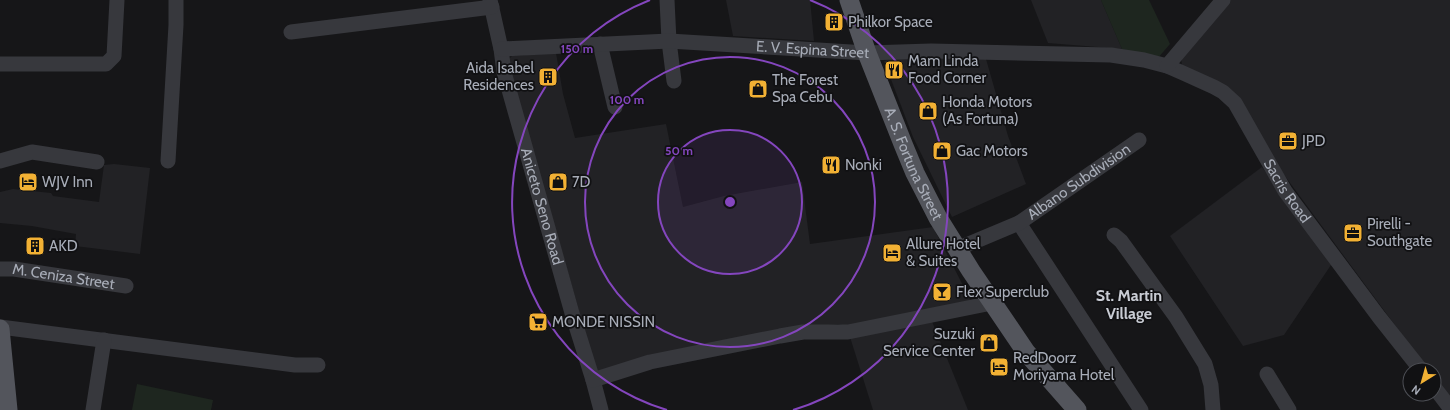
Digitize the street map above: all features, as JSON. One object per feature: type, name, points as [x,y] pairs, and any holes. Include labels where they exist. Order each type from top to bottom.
[{"type":"main road","name":"A. S. Fortuna Street","points":[[849,0],[867,53],[915,173],[938,218],[992,303],[1026,352],[1077,410]]},
{"type":"main road","points":[[0,328],[8,410]]},
{"type":"street","points":[[0,64],[106,64],[114,56],[117,0]]},
{"type":"street","points":[[168,161],[176,32],[176,0]]},
{"type":"street","points":[[667,0],[669,41],[674,81]]},
{"type":"street","points":[[1167,66],[1223,0]]},
{"type":"street","points":[[291,32],[491,3]]},
{"type":"street","name":"Aniceto Seno Road","points":[[491,3],[501,49],[504,72],[534,181],[601,410]]},
{"type":"street","name":"E. V. Espina Street","points":[[501,49],[669,41],[867,53],[931,51],[1111,55],[1125,57]]},
{"type":"street","points":[[600,44],[615,107]]},
{"type":"street","name":"Sacris Road","points":[[1125,57],[1167,66],[1214,87],[1235,103],[1285,191],[1379,317],[1415,362]]},
{"type":"street","name":"Albano Subdivision","points":[[957,249],[1019,223],[1139,140]]},
{"type":"street","points":[[0,161],[32,152],[97,162]]},
{"type":"street","name":"Albano Subdivision","points":[[1019,223],[1141,410]]},
{"type":"street","points":[[1114,235],[1121,241],[1176,317],[1204,364],[1211,385],[1213,410]]},
{"type":"street","name":"M. Ceniza Street","points":[[0,269],[14,269],[126,286]]},
{"type":"street","points":[[593,380],[650,362],[780,336],[803,332],[848,332],[992,303]]},
{"type":"street","points":[[0,328],[295,365],[318,365]]},
{"type":"street","points":[[93,410],[104,340]]},
{"type":"street","points":[[1267,374],[1290,410]]},
{"type":"street","points":[[1442,398],[1450,408]]},
{"type":"shaded area","points":[[726,0],[810,0],[814,41],[733,36]]},
{"type":"shaded area","points":[[1031,0],[1101,0],[1122,49],[1048,43]]},
{"type":"shaded area","points":[[1101,0],[1149,0],[1170,44],[1157,59],[1122,49]]},
{"type":"shaded area","points":[[1229,0],[1450,0],[1450,399],[1442,388],[1442,362],[1422,362],[1279,168],[1241,104],[1182,66],[1181,57]]},
{"type":"shaded area","points":[[556,53],[563,94],[575,138],[666,124],[683,207],[724,196],[802,182],[810,244],[933,227],[972,303],[850,327],[838,324],[820,326],[597,373],[507,61],[512,56]]},
{"type":"shaded area","points":[[900,58],[986,59],[1008,136],[1026,184],[952,217],[913,137],[884,61]]},
{"type":"shaded area","points":[[114,164],[150,168],[140,254],[75,246],[76,234],[32,226],[0,223],[0,192],[13,189],[51,193],[53,196],[99,202],[104,165]]},
{"type":"shaded area","points":[[1262,167],[1333,262],[1284,335],[1243,346],[1170,236]]},
{"type":"shaded area","points":[[931,319],[968,410],[873,410],[850,337]]},
{"type":"shaded area","points":[[137,384],[213,400],[211,410],[132,410]]},
{"type":"place","name":"Philkor Space","points":[[834,22]]},
{"type":"place","name":"Mam Linda Food Corner","points":[[894,70]]},
{"type":"place","name":"Aida Isabel Residences","points":[[548,77]]},
{"type":"place","name":"The Forest Spa Cebu","points":[[758,89]]},
{"type":"place","name":"Honda Motors (As Fortuna)","points":[[928,111]]},
{"type":"place","name":"JPD","points":[[1288,141]]},
{"type":"place","name":"Gac Motors","points":[[942,151]]},
{"type":"place","name":"Nonki","points":[[831,165]]},
{"type":"place","name":"WJV Inn","points":[[28,182]]},
{"type":"place","name":"7D","points":[[558,182]]},
{"type":"place","name":"Pirelli - Southgate","points":[[1353,233]]},
{"type":"place","name":"AKD","points":[[35,246]]},
{"type":"place","name":"Allure Hotel & Suites","points":[[892,253]]},
{"type":"place","name":"Flex Superclub","points":[[942,292]]},
{"type":"place","name":"MONDE NISSIN","points":[[538,322]]},
{"type":"place","name":"Suzuki Service Center","points":[[989,343]]},
{"type":"place","name":"RedDoorz Moriyama Hotel","points":[[999,367]]},
{"type":"district","name":"St. Martin Village","points":[[1129,304]]}]
